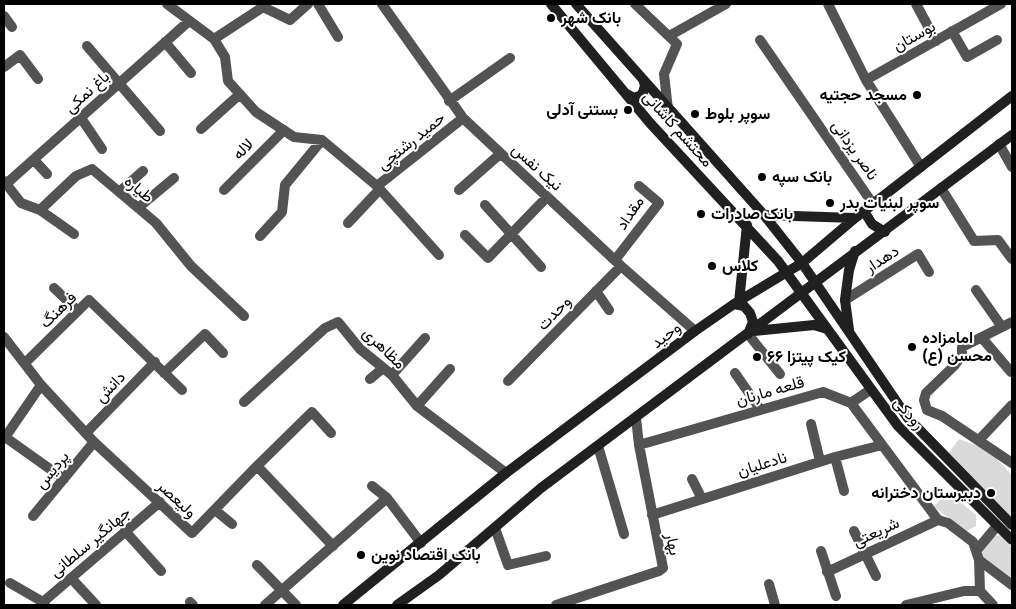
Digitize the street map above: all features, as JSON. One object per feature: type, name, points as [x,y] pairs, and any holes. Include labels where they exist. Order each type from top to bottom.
[{"type":"main road","name":"محتشم کاشانی","points":[[550,4],[650,122],[747,225],[800,292]]},
{"type":"main road","name":"محتشم کاشانی","points":[[576,4],[764,215],[815,282]]},
{"type":"main road","points":[[626,94],[634,98],[642,94],[645,86],[644,82]]},
{"type":"main road","name":"وحید","points":[[343,605],[506,473],[695,332],[737,303],[802,263],[855,218],[1012,96]]},
{"type":"main road","points":[[397,605],[439,575],[541,488],[751,332],[800,292],[855,251],[885,232],[1012,135]]},
{"type":"main road","points":[[864,211],[872,224],[885,232]]},
{"type":"main road","points":[[764,215],[855,218]]},
{"type":"main road","points":[[747,225],[737,303],[744,306],[750,313],[753,322],[751,332]]},
{"type":"main road","points":[[849,334],[845,300],[849,270],[855,251]]},
{"type":"main road","name":"رودکی","points":[[815,282],[907,417],[1012,524]]},
{"type":"main road","name":"رودکی","points":[[800,292],[898,426],[1012,540]]},
{"type":"main road","points":[[751,332],[814,325],[827,329]]},
{"type":"street","points":[[167,4],[188,22],[214,39],[225,57],[228,81],[256,112],[294,137],[322,140]]},
{"type":"street","points":[[214,39],[264,5],[290,20],[308,4]]},
{"type":"street","points":[[318,4],[338,37]]},
{"type":"street","name":"نیک نفس","points":[[382,4],[448,101],[463,118],[695,332]]},
{"type":"street","points":[[638,4],[677,44],[664,74],[668,109]]},
{"type":"street","points":[[669,36],[726,4]]},
{"type":"street","points":[[828,4],[866,80],[920,167]]},
{"type":"street","points":[[916,4],[936,41]]},
{"type":"street","name":"بوستان","points":[[866,80],[1001,4]]},
{"type":"street","points":[[4,16],[12,27]]},
{"type":"street","name":"باغ نمکی","points":[[5,183],[34,160],[188,22]]},
{"type":"street","points":[[952,32],[967,57],[997,40]]},
{"type":"street","name":"ناصر یزدانی","points":[[760,40],[873,204]]},
{"type":"street","points":[[165,42],[191,74]]},
{"type":"street","points":[[87,46],[160,131]]},
{"type":"street","points":[[4,67],[20,55],[38,79]]},
{"type":"street","points":[[448,101],[510,58]]},
{"type":"street","points":[[202,129],[240,94]]},
{"type":"street","points":[[80,118],[102,149]]},
{"type":"street","name":"حمید رشتچی","points":[[322,140],[379,188],[463,118]]},
{"type":"street","name":"لاله","points":[[224,190],[284,130]]},
{"type":"street","points":[[260,236],[282,212],[285,185],[322,140]]},
{"type":"street","points":[[999,144],[1012,167]]},
{"type":"street","points":[[459,190],[500,154]]},
{"type":"street","points":[[34,160],[47,174]]},
{"type":"street","name":"طیاره","points":[[40,210],[76,176],[92,169],[156,223],[191,266],[244,316]]},
{"type":"street","points":[[119,192],[144,171]]},
{"type":"street","points":[[138,208],[174,178]]},
{"type":"street","points":[[5,183],[20,203],[40,210],[74,234]]},
{"type":"street","name":"مقداد","points":[[618,263],[659,203],[639,186]]},
{"type":"street","points":[[348,223],[379,188],[439,255]]},
{"type":"street","points":[[941,188],[974,241],[998,240],[1012,259]]},
{"type":"street","points":[[465,235],[488,258],[547,197]]},
{"type":"street","points":[[485,205],[541,266]]},
{"type":"street","name":"دهدار","points":[[845,300],[918,254],[930,272]]},
{"type":"street","name":"وحدت","points":[[508,381],[596,291],[618,263]]},
{"type":"street","points":[[54,288],[78,311]]},
{"type":"street","points":[[976,290],[1002,327]]},
{"type":"street","points":[[596,291],[609,310]]},
{"type":"street","name":"فرهنگ","points":[[26,363],[89,300],[156,362]]},
{"type":"street","name":"مظاهری","points":[[244,402],[326,328],[338,322],[360,349],[382,369],[392,375],[417,406],[506,473]]},
{"type":"street","points":[[1012,322],[962,347],[962,355],[954,366],[926,393],[924,400],[927,410],[942,416],[1012,463]]},
{"type":"street","points":[[751,332],[780,374]]},
{"type":"street","points":[[164,373],[205,334],[223,353]]},
{"type":"street","name":"ولیعصر","points":[[4,337],[42,385],[94,442],[192,533],[312,412],[331,433]]},
{"type":"street","points":[[392,375],[425,338]]},
{"type":"street","points":[[982,338],[1012,372]]},
{"type":"street","points":[[156,362],[164,373],[182,390]]},
{"type":"street","name":"دانش","points":[[86,433],[156,362]]},
{"type":"street","points":[[370,380],[382,369]]},
{"type":"street","points":[[417,406],[450,369]]},
{"type":"street","points":[[735,374],[760,409]]},
{"type":"street","points":[[42,385],[4,438],[64,479]]},
{"type":"street","points":[[870,390],[851,403],[938,520],[948,523],[973,542],[977,555],[980,590],[993,605]]},
{"type":"street","name":"قلعه مارنان","points":[[639,445],[823,392],[851,403]]},
{"type":"street","points":[[980,440],[1012,405]]},
{"type":"street","points":[[636,418],[639,445]]},
{"type":"street","points":[[812,424],[820,461]]},
{"type":"street","name":"پردیس","points":[[33,516],[94,442]]},
{"type":"street","name":"بهار","points":[[556,605],[659,571],[663,564],[639,445]]},
{"type":"street","name":"نادعلیان","points":[[652,515],[820,461],[882,445]]},
{"type":"street","points":[[598,446],[624,534]]},
{"type":"street","points":[[835,457],[844,491]]},
{"type":"street","points":[[257,466],[333,546]]},
{"type":"street","points":[[692,479],[702,498]]},
{"type":"street","points":[[372,486],[387,498],[421,543]]},
{"type":"street","points":[[265,605],[387,498]]},
{"type":"street","name":"جهانگیر سلطانی","points":[[44,604],[71,578],[160,502]]},
{"type":"street","points":[[215,510],[232,524]]},
{"type":"street","name":"شریعتی","points":[[827,572],[938,520]]},
{"type":"street","points":[[977,555],[997,526]]},
{"type":"street","points":[[495,528],[508,565],[546,556]]},
{"type":"street","points":[[125,531],[161,571]]},
{"type":"street","points":[[854,531],[876,576]]},
{"type":"street","points":[[821,551],[836,596]]},
{"type":"street","points":[[977,555],[1012,586]]},
{"type":"street","points":[[257,565],[296,605]]},
{"type":"street","points":[[71,578],[96,605]]},
{"type":"street","points":[[10,583],[44,604]]},
{"type":"street","points":[[768,584],[775,605]]},
{"type":"street","points":[[907,605],[964,591],[980,590]]},
{"type":"shaded area","points":[[959,439],[988,450],[1012,475],[1012,518],[948,454]]},
{"type":"shaded area","points":[[947,491],[976,515],[976,526],[967,531],[934,507]]},
{"type":"shaded area","points":[[1000,535],[1012,548],[1012,579],[983,558],[980,552],[989,538]]},
{"type":"place","name":"بانک شهر","points":[[551,18]]},
{"type":"place","name":"مسجد حجتیه","points":[[917,95]]},
{"type":"place","name":"بستنی آدلی","points":[[628,110]]},
{"type":"place","name":"سوپر بلوط","points":[[695,114]]},
{"type":"place","name":"بانک سپه","points":[[762,177]]},
{"type":"place","name":"سوپر لبنیات بدر","points":[[830,203]]},
{"type":"place","name":"بانک صادرات","points":[[701,214]]},
{"type":"place","name":"کلاس","points":[[712,266]]},
{"type":"place","name":"امامزاده محسن (ع)","points":[[912,347]]},
{"type":"place","name":"کیک پیتزا ۶۶","points":[[757,357]]},
{"type":"place","name":"دبیرستان دخترانه","points":[[991,493]]},
{"type":"place","name":"بانک اقتصاد نوین","points":[[361,555]]}]
